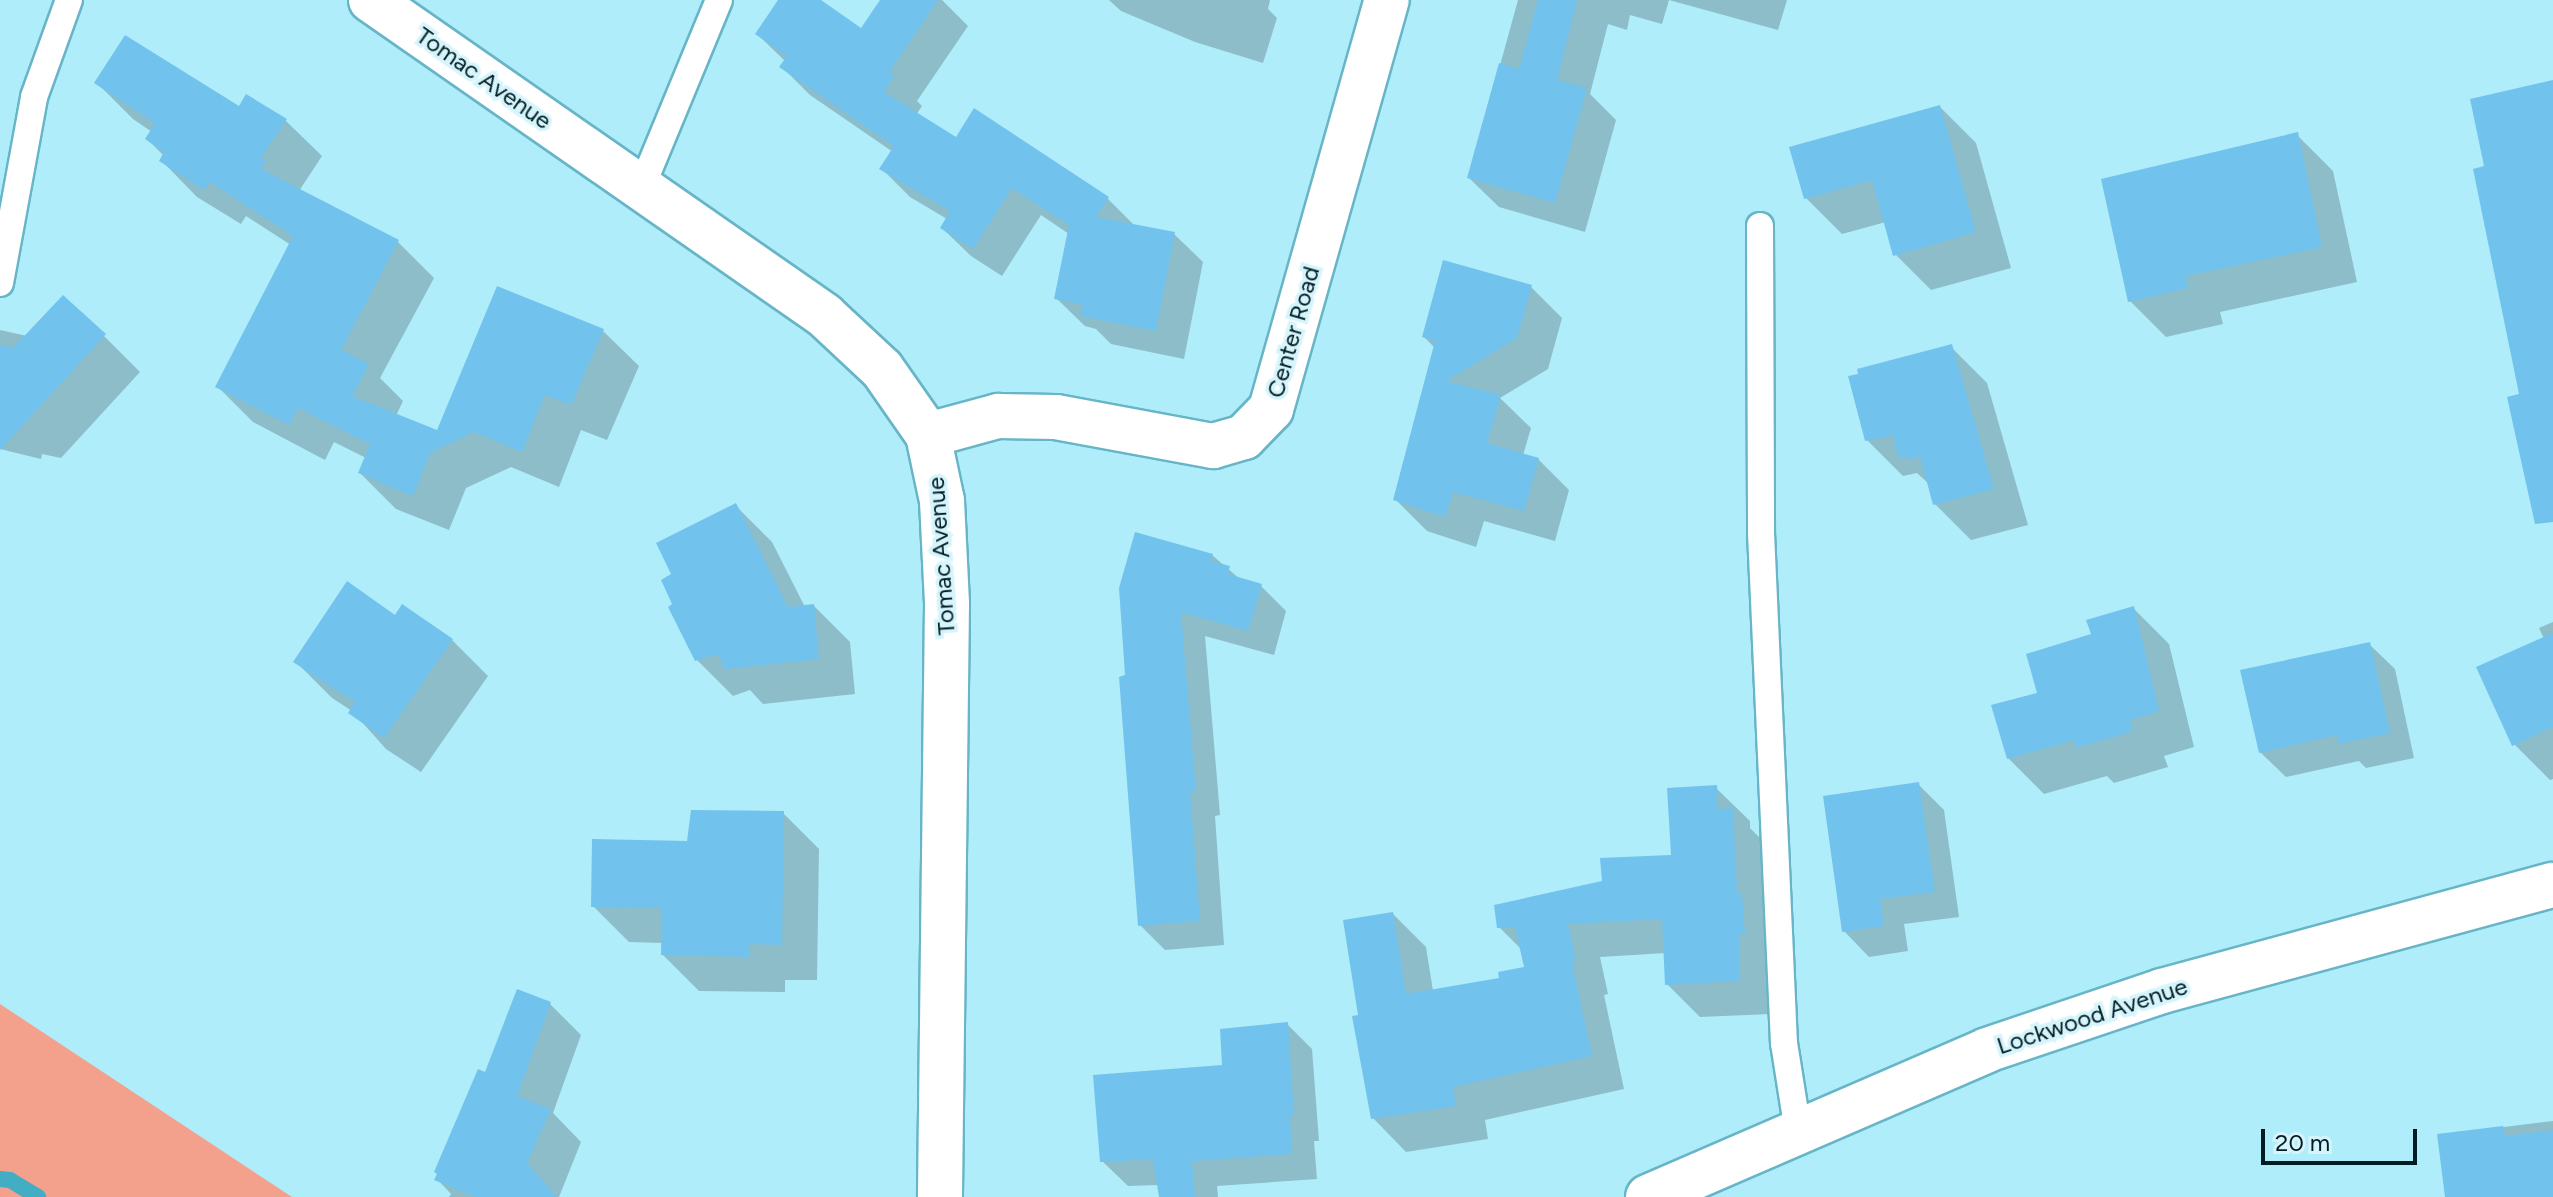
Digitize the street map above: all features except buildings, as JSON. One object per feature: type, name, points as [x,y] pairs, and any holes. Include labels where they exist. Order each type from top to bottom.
[{"type":"street","name":"Tomac Avenue","points":[[371,0],[824,315],[882,369],[928,435],[942,501],[947,604],[940,1197]]},
{"type":"street","name":"Center Road","points":[[928,435],[998,416],[1056,417],[1213,446],[1244,437],[1271,409],[1387,0]]},
{"type":"street","name":"Lockwood Avenue","points":[[1648,1197],[1987,1050],[2162,991],[2553,885]]},
{"type":"lane","points":[[0,283],[34,97],[69,0]]},
{"type":"lane","points":[[642,186],[719,0]]},
{"type":"lane","points":[[1760,226],[1761,533],[1784,1043],[1798,1131]]},
{"type":"shaded area","points":[[0,1004],[292,1197],[0,1197]]},
{"type":"waterway","points":[[0,1179],[10,1180],[38,1197]]}]
